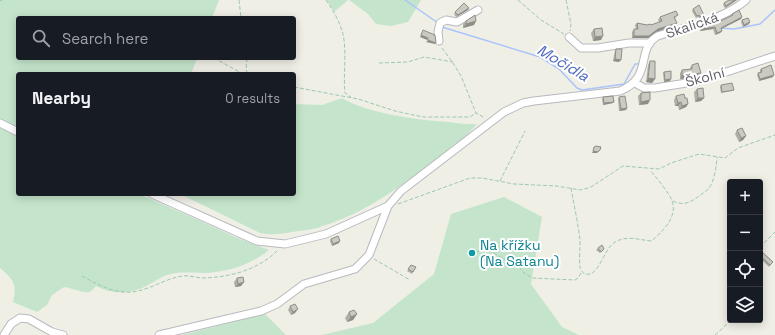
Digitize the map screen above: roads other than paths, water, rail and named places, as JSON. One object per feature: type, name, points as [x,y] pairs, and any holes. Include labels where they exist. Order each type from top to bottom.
[{"type":"street","name":"Skalická","points":[[569,37],[581,48],[598,48],[629,43],[650,43],[656,37],[724,14],[746,0]]},
{"type":"street","points":[[439,41],[438,32],[440,23],[446,20],[457,22],[478,10]]},
{"type":"street","points":[[159,335],[261,311],[277,304],[304,284],[355,269],[369,256],[388,206],[402,191],[491,121],[504,112],[523,103],[553,98],[620,91],[629,88],[635,83],[639,76],[646,48],[650,43]]},
{"type":"street","name":"Školní","points":[[635,83],[644,88],[655,88],[699,81],[775,56]]},
{"type":"street","points":[[0,122],[16,131]]},
{"type":"street","points":[[156,196],[257,241],[285,244],[326,234],[388,206]]},
{"type":"street","points":[[4,335],[11,324],[20,318],[29,319],[52,332],[63,335]]},
{"type":"waterway","name":"Močidla","points":[[405,0],[438,23]]},
{"type":"waterway","name":"Močidla","points":[[720,28],[734,29],[760,24],[775,10]]},
{"type":"waterway","name":"Močidla","points":[[442,27],[540,57],[559,69],[577,88],[582,90],[624,84],[635,64],[639,64]]},
{"type":"place","name":"Na křížku (Na Satanu)","points":[[472,253]]}]
